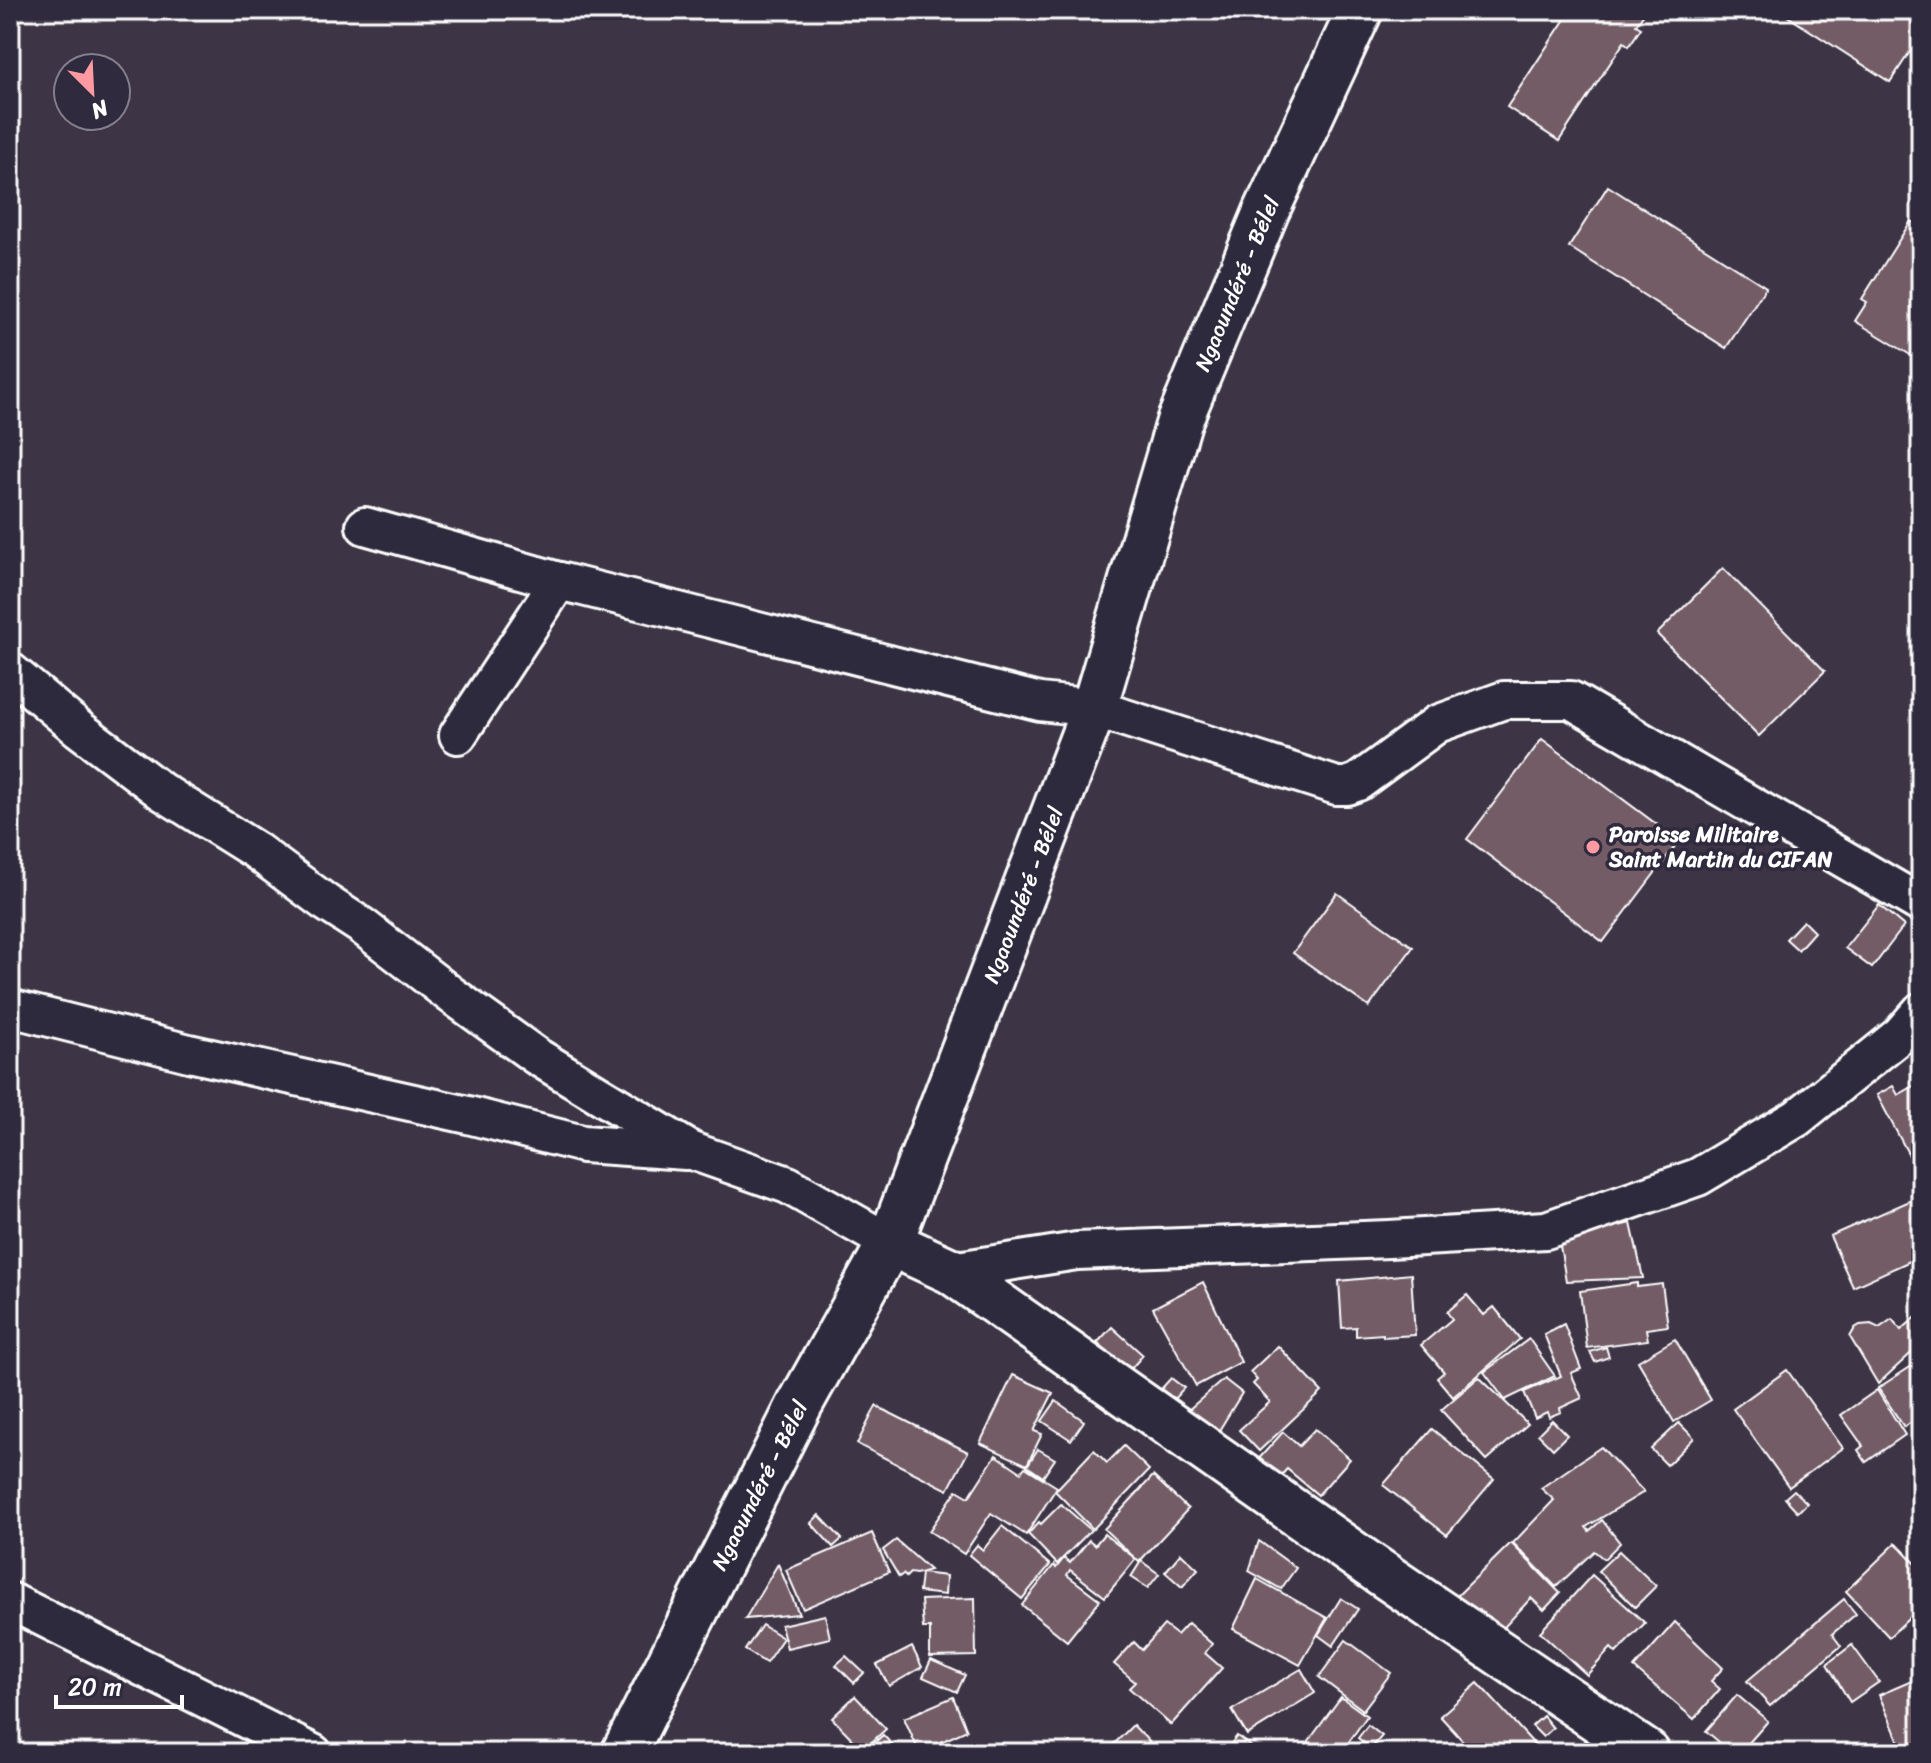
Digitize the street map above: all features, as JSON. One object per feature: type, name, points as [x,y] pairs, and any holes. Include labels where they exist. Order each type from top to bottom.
[{"type":"main road","name":"Ngaoundéré - Bélel","points":[[624,1753],[800,1404],[890,1243],[1094,708],[1179,422],[1266,212],[1360,10]]},
{"type":"main road","points":[[890,1243],[951,1271],[1355,1555],[1647,1753]]},
{"type":"street","points":[[365,526],[559,581],[1040,702],[1094,708],[1337,786],[1358,782],[1437,724],[1504,700],[1571,700],[1921,904]]},
{"type":"street","points":[[458,735],[559,581]]},
{"type":"street","points":[[10,671],[79,729],[161,791],[255,850],[536,1056],[692,1151],[788,1185],[890,1243]]},
{"type":"street","points":[[12,1010],[583,1144],[692,1151]]},
{"type":"street","points":[[951,1271],[1077,1251],[1546,1230],[1698,1177],[1797,1118],[1900,1035],[1921,1011]]},
{"type":"street","points":[[10,1601],[313,1753]]},
{"type":"building","points":[[1571,10],[1646,10],[1636,25],[1641,28],[1629,46],[1624,42],[1559,141],[1507,107]]},
{"type":"building","points":[[1778,10],[1910,10],[1921,17],[1921,35],[1890,82]]},
{"type":"building","points":[[1608,186],[1766,287],[1726,348],[1569,247]]},
{"type":"building","points":[[1921,218],[1921,353],[1917,359],[1855,321],[1867,302],[1862,299],[1911,221],[1917,224]]},
{"type":"building","points":[[1723,568],[1825,671],[1759,736],[1657,634]]},
{"type":"building","points":[[1542,739],[1679,841],[1603,942],[1467,839]]},
{"type":"building","points":[[1337,893],[1413,947],[1369,1007],[1293,953]]},
{"type":"building","points":[[1879,905],[1904,926],[1872,968],[1845,948]]},
{"type":"building","points":[[1803,921],[1814,932],[1798,950],[1786,939]]},
{"type":"building","points":[[1921,1082],[1921,1154],[1911,1159],[1877,1095],[1893,1086],[1898,1095]]},
{"type":"building","points":[[1921,1157],[1921,1186],[1909,1164]]},
{"type":"building","points":[[1921,1196],[1921,1256],[1853,1287],[1830,1236]]},
{"type":"building","points":[[1631,1223],[1643,1278],[1566,1281],[1559,1240]]},
{"type":"building","points":[[1411,1274],[1415,1335],[1356,1336],[1356,1327],[1342,1328],[1339,1281]]},
{"type":"building","points":[[1203,1282],[1241,1362],[1196,1386],[1153,1308]]},
{"type":"building","points":[[1637,1283],[1637,1287],[1662,1284],[1668,1326],[1646,1329],[1648,1340],[1587,1348],[1580,1291]]},
{"type":"building","points":[[1467,1295],[1484,1315],[1494,1307],[1520,1339],[1453,1397],[1437,1378],[1444,1372],[1421,1345],[1452,1319],[1447,1312]]},
{"type":"building","points":[[1921,1313],[1921,1344],[1878,1384],[1850,1337],[1855,1328],[1871,1324],[1879,1328],[1892,1319],[1901,1330]]},
{"type":"building","points":[[1564,1324],[1581,1369],[1571,1373],[1582,1398],[1560,1408],[1561,1412],[1549,1417],[1547,1412],[1535,1418],[1524,1392],[1561,1376],[1544,1334]]},
{"type":"building","points":[[1112,1327],[1143,1355],[1129,1371],[1097,1343]]},
{"type":"building","points":[[1529,1339],[1555,1376],[1505,1400],[1484,1372]]},
{"type":"building","points":[[1675,1339],[1711,1400],[1674,1422],[1638,1361]]},
{"type":"building","points":[[1278,1346],[1322,1392],[1259,1451],[1239,1430],[1270,1402],[1253,1384],[1257,1380],[1250,1372]]},
{"type":"building","points":[[1606,1347],[1609,1357],[1595,1362],[1590,1352]]},
{"type":"building","points":[[1921,1360],[1921,1416],[1904,1427],[1878,1388]]},
{"type":"building","points":[[1787,1370],[1843,1448],[1789,1487],[1733,1409]]},
{"type":"building","points":[[1013,1375],[1053,1393],[1034,1431],[1042,1434],[1027,1465],[980,1443]]},
{"type":"building","points":[[1479,1377],[1528,1424],[1487,1460],[1441,1410]]},
{"type":"building","points":[[1171,1378],[1184,1388],[1174,1399],[1161,1389]]},
{"type":"building","points":[[1224,1379],[1242,1393],[1215,1437],[1187,1411]]},
{"type":"building","points":[[1877,1390],[1905,1435],[1866,1462],[1858,1450],[1863,1446],[1841,1415]]},
{"type":"building","points":[[1056,1401],[1084,1421],[1071,1440],[1042,1421]]},
{"type":"building","points":[[876,1406],[968,1452],[948,1490],[857,1444]]},
{"type":"building","points":[[1552,1420],[1567,1435],[1553,1449],[1538,1434]]},
{"type":"building","points":[[1679,1423],[1694,1438],[1667,1465],[1651,1449]]},
{"type":"building","points":[[1315,1429],[1350,1459],[1318,1495],[1287,1469],[1276,1481],[1255,1463],[1283,1432],[1299,1446]]},
{"type":"building","points":[[1432,1429],[1494,1479],[1447,1535],[1383,1485]]},
{"type":"building","points":[[1124,1446],[1149,1470],[1093,1529],[1055,1491],[1094,1450],[1107,1463]]},
{"type":"building","points":[[1601,1447],[1644,1492],[1586,1527],[1589,1531],[1602,1520],[1620,1543],[1604,1559],[1594,1551],[1556,1587],[1513,1543],[1554,1500],[1541,1488]]},
{"type":"building","points":[[1038,1449],[1055,1459],[1043,1477],[1027,1466]]},
{"type":"building","points":[[996,1455],[1021,1472],[1025,1467],[1057,1487],[1026,1535],[991,1513],[964,1554],[929,1531],[957,1490],[969,1497]]},
{"type":"building","points":[[1153,1476],[1188,1509],[1139,1562],[1104,1529]]},
{"type":"building","points":[[1794,1490],[1807,1503],[1798,1512],[1785,1498]]},
{"type":"building","points":[[1061,1504],[1091,1530],[1057,1564],[1028,1534]]},
{"type":"building","points":[[819,1515],[842,1539],[833,1547],[811,1523]]},
{"type":"building","points":[[1002,1526],[1050,1565],[1022,1599],[969,1555],[977,1545],[983,1550]]},
{"type":"building","points":[[872,1533],[889,1572],[803,1609],[786,1570]]},
{"type":"building","points":[[1104,1534],[1136,1559],[1105,1597],[1070,1570],[1067,1575],[1100,1600],[1067,1641],[1022,1605],[1054,1565],[1056,1568],[1064,1558],[1070,1563],[1089,1540],[1095,1545]]},
{"type":"building","points":[[896,1540],[930,1570],[899,1577],[883,1550]]},
{"type":"building","points":[[1259,1541],[1296,1568],[1281,1589],[1249,1571]]},
{"type":"building","points":[[1511,1543],[1560,1593],[1544,1610],[1531,1598],[1497,1635],[1453,1600]]},
{"type":"building","points":[[1896,1543],[1921,1569],[1921,1607],[1889,1637],[1846,1591]]},
{"type":"building","points":[[1619,1551],[1656,1586],[1635,1607],[1598,1571]]},
{"type":"building","points":[[1181,1553],[1198,1569],[1182,1587],[1165,1572]]},
{"type":"building","points":[[1141,1561],[1159,1574],[1148,1588],[1131,1577]]},
{"type":"building","points":[[778,1564],[799,1614],[745,1619]]},
{"type":"building","points":[[921,1573],[946,1576],[945,1595],[919,1592]]},
{"type":"building","points":[[1592,1575],[1645,1623],[1616,1653],[1611,1648],[1587,1675],[1540,1632]]},
{"type":"building","points":[[1257,1579],[1327,1618],[1300,1665],[1233,1629]]},
{"type":"building","points":[[975,1598],[976,1656],[930,1657],[930,1628],[923,1628],[921,1600]]},
{"type":"building","points":[[1341,1598],[1358,1609],[1333,1646],[1318,1635]]},
{"type":"building","points":[[1844,1599],[1856,1614],[1832,1634],[1841,1646],[1770,1706],[1747,1681]]},
{"type":"building","points":[[825,1615],[830,1638],[787,1648],[781,1625]]},
{"type":"building","points":[[1675,1622],[1723,1668],[1711,1681],[1720,1689],[1694,1719],[1634,1668]]},
{"type":"building","points":[[1188,1623],[1212,1644],[1205,1653],[1222,1668],[1171,1725],[1129,1688],[1135,1682],[1114,1664],[1134,1642],[1142,1650],[1164,1625],[1177,1635]]},
{"type":"building","points":[[762,1625],[783,1638],[766,1663],[745,1650]]},
{"type":"building","points":[[1346,1640],[1391,1673],[1363,1710],[1319,1677]]},
{"type":"building","points":[[1852,1645],[1879,1682],[1850,1702],[1827,1664]]},
{"type":"building","points":[[912,1647],[922,1667],[889,1686],[877,1665]]},
{"type":"building","points":[[846,1656],[864,1673],[854,1683],[836,1665]]},
{"type":"building","points":[[931,1660],[965,1675],[957,1692],[923,1677]]},
{"type":"building","points":[[1301,1669],[1315,1693],[1247,1735],[1232,1710]]},
{"type":"building","points":[[1921,1677],[1921,1744],[1903,1751],[1879,1695]]},
{"type":"building","points":[[1478,1683],[1534,1744],[1524,1753],[1474,1753],[1440,1716]]},
{"type":"building","points":[[1737,1695],[1768,1721],[1740,1753],[1732,1753],[1706,1731]]},
{"type":"building","points":[[855,1696],[886,1729],[863,1750],[832,1718]]},
{"type":"building","points":[[953,1697],[967,1730],[919,1752],[904,1718]]},
{"type":"building","points":[[1341,1697],[1367,1716],[1341,1753],[1323,1753],[1308,1742]]},
{"type":"building","points":[[1543,1716],[1553,1728],[1543,1737],[1532,1726]]},
{"type":"building","points":[[1133,1725],[1160,1753],[1107,1751]]},
{"type":"building","points":[[1368,1725],[1382,1736],[1371,1749],[1358,1738]]},
{"type":"building","points":[[883,1735],[900,1753],[863,1753]]},
{"type":"building","points":[[1237,1736],[1259,1753],[1224,1753]]},
{"type":"place","name":"Paroisse Militaire Saint Martin du CIFAN","points":[[1593,847]]}]
